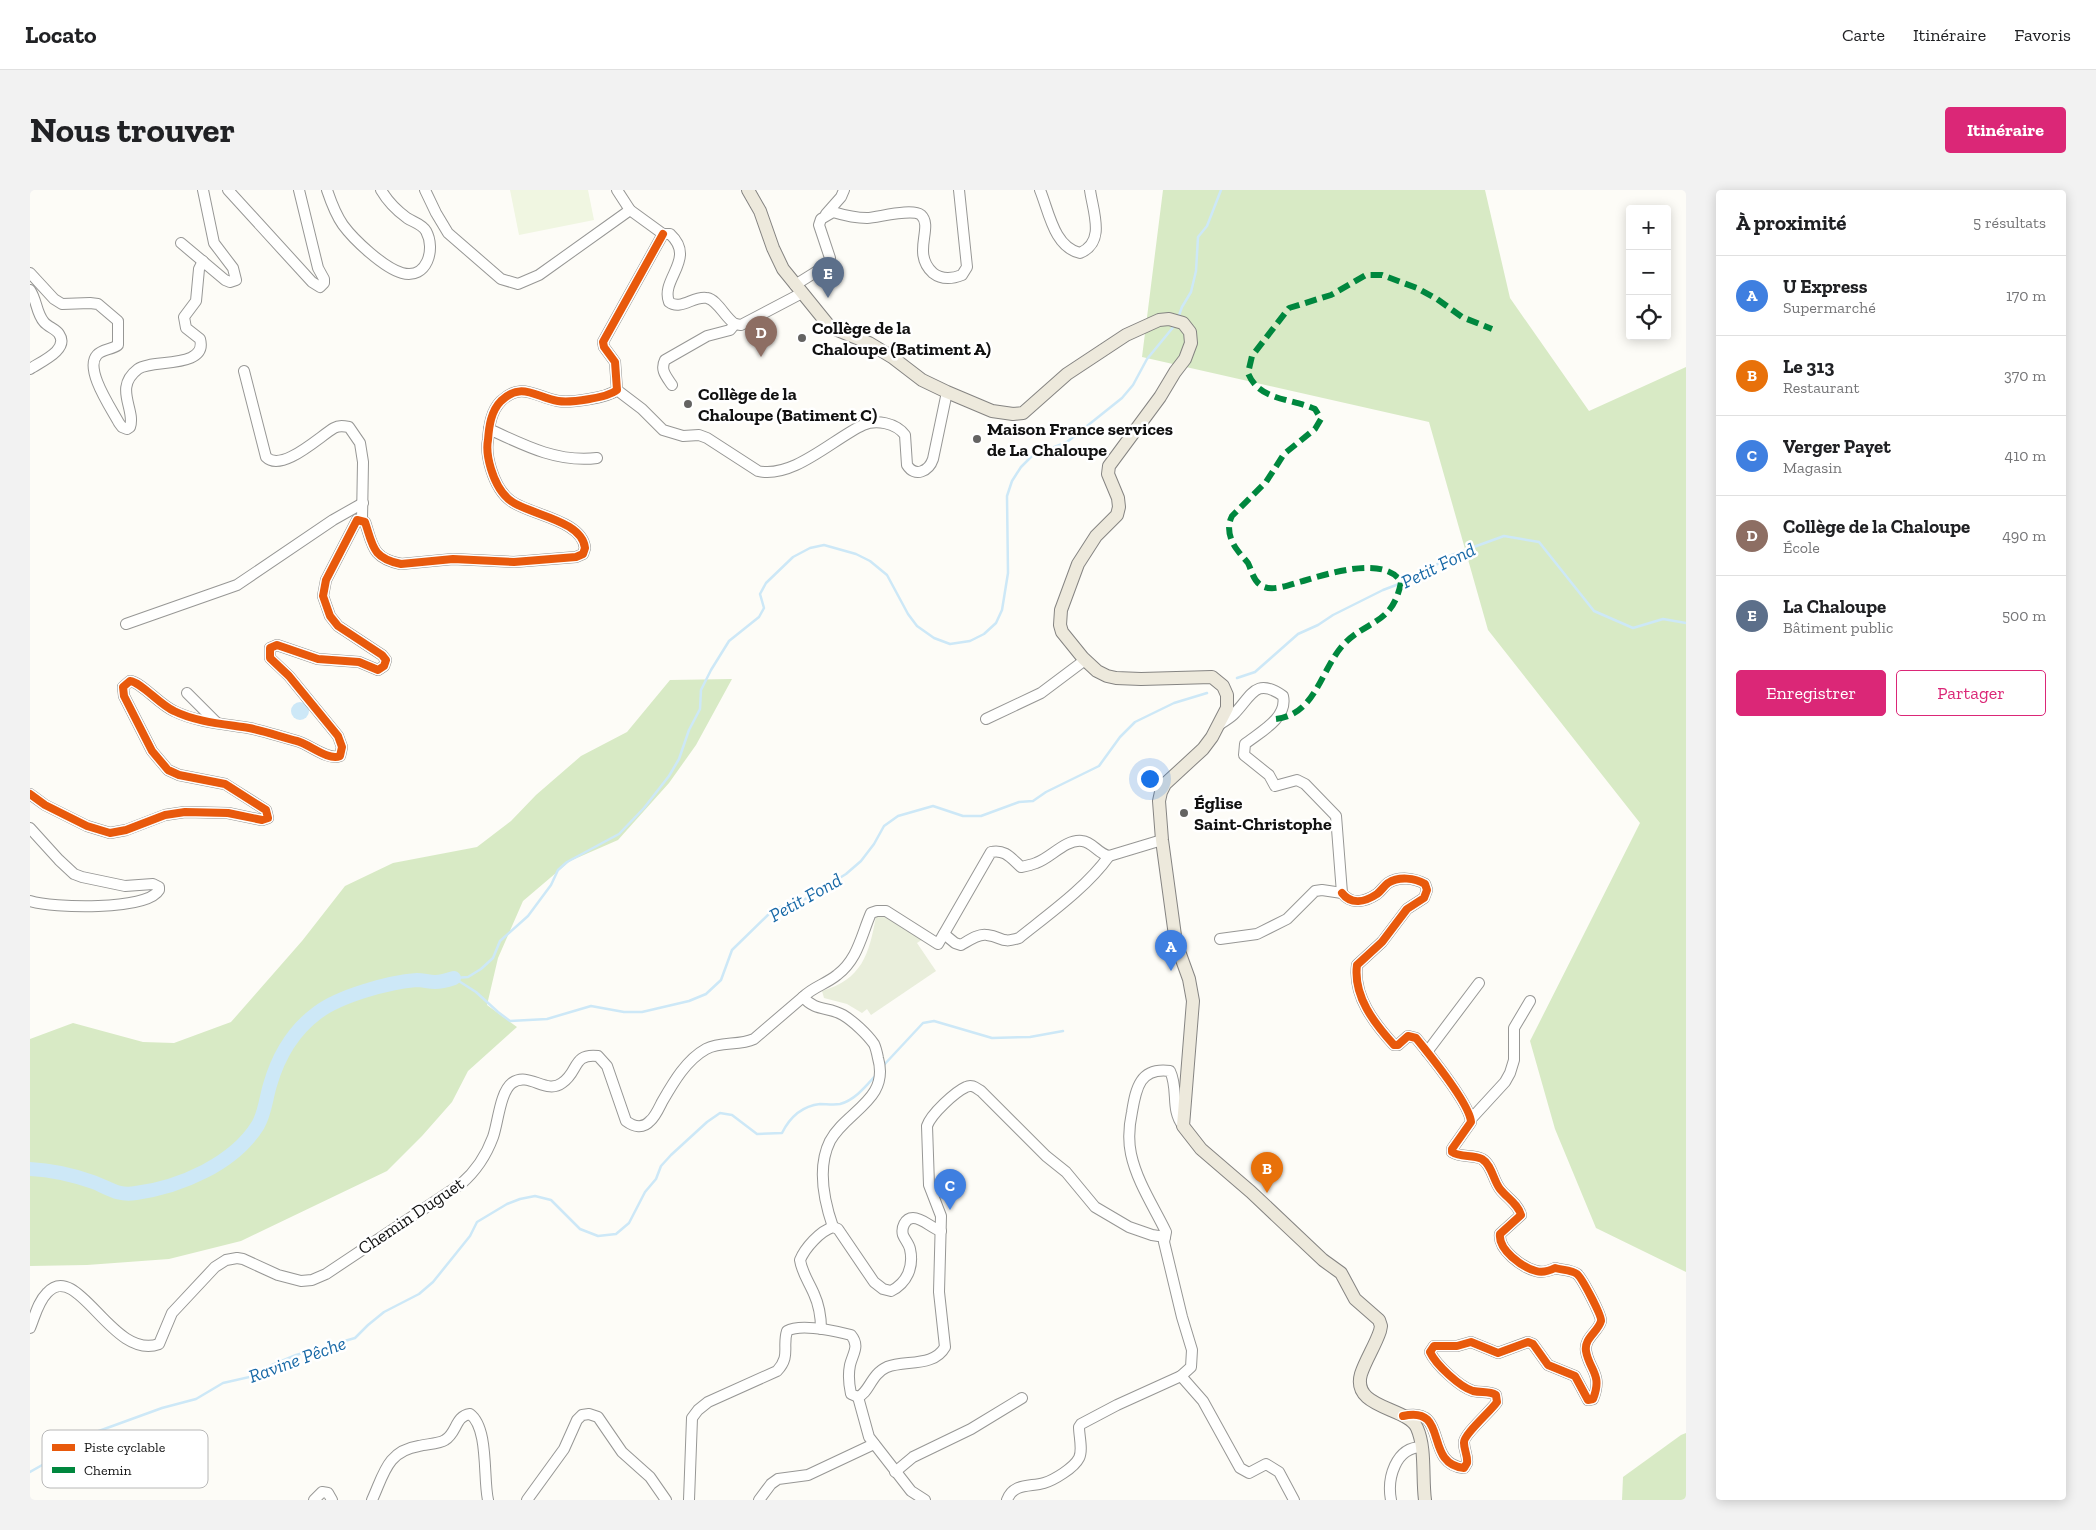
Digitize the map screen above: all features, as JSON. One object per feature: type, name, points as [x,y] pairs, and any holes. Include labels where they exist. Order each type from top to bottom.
[{"type":"main road","points":[[748,190],[760,211],[773,248],[783,269],[830,327],[869,343],[892,357],[922,380],[992,411],[1013,414],[1023,412],[1067,374],[1102,350],[1149,324],[1169,319],[1184,323],[1190,332],[1191,343],[1185,359],[1160,397],[1109,466],[1108,474],[1118,498],[1119,507],[1116,515],[1096,536],[1078,564],[1060,610],[1060,625],[1062,632],[1085,660],[1097,671],[1116,678],[1212,677],[1224,686],[1227,695],[1227,708],[1219,725],[1203,749],[1171,778],[1161,792],[1159,801],[1162,840],[1176,943],[1189,979],[1193,1001],[1183,1126],[1201,1149],[1251,1192],[1323,1260],[1341,1273],[1354,1299],[1379,1320],[1380,1331],[1361,1374],[1361,1384],[1364,1393],[1370,1400],[1403,1416],[1417,1427],[1422,1447],[1425,1500]]},
{"type":"street","points":[[182,243],[225,280],[230,282],[236,280],[233,268],[214,243],[203,190]]},
{"type":"street","points":[[228,190],[312,282],[320,287],[324,283],[324,278],[318,268],[299,190]]},
{"type":"street","points":[[328,190],[331,202],[343,225],[363,246],[394,270],[405,274],[418,271],[425,266],[430,258],[430,248],[425,229],[390,204],[381,190]]},
{"type":"street","points":[[425,190],[448,234],[501,279],[518,284],[539,275],[630,210]]},
{"type":"street","points":[[618,190],[630,210],[662,234],[670,234],[680,247],[678,266],[667,292],[669,302],[673,305],[680,305],[706,298],[712,300],[730,322],[741,325],[798,289],[827,265],[830,258],[819,226],[821,218],[841,197],[844,190]]},
{"type":"street","points":[[826,214],[833,212],[866,218],[912,212],[920,215],[924,220],[925,230],[922,255],[926,266],[935,274],[944,278],[953,278],[962,275],[967,267],[959,190]]},
{"type":"street","points":[[1040,190],[1059,239],[1065,247],[1080,253],[1092,246],[1095,238],[1096,228],[1090,190]]},
{"type":"street","points":[[662,234],[603,342],[604,347],[615,362],[617,390],[642,409],[663,430],[682,436],[699,435],[707,438],[758,471],[765,472],[785,469],[863,425],[877,423],[893,426],[905,435],[908,465],[917,472],[931,466],[947,392]]},
{"type":"street","points":[[30,273],[54,299],[62,304],[98,304],[118,321],[118,345],[98,353],[93,360],[92,366],[94,376],[119,423],[127,429],[132,422],[126,390],[131,376],[139,368],[149,364],[184,361],[199,351],[201,346],[200,340],[186,328],[184,317],[196,301],[199,269],[203,261]]},
{"type":"street","points":[[30,290],[36,301],[40,317],[58,332],[61,337],[61,344],[56,352],[30,369]]},
{"type":"street","points":[[672,385],[663,372],[662,366],[665,360],[706,336],[730,330],[735,324]]},
{"type":"street","points":[[244,372],[268,459],[273,461],[280,460],[298,453],[335,427],[350,427],[360,443],[363,462],[362,520],[366,524],[370,541],[379,555],[401,564],[453,560],[514,562],[576,557],[582,554],[585,548],[582,538],[567,525],[518,505],[502,492],[496,483],[488,459],[489,429],[493,413],[499,403],[510,394],[528,391],[562,401],[608,396],[617,390]]},
{"type":"street","points":[[489,429],[522,445],[569,459],[597,458]]},
{"type":"street","points":[[126,624],[237,585],[333,520],[363,503]]},
{"type":"street","points":[[30,794],[45,805],[87,826],[110,833],[126,830],[165,815],[185,812],[219,812],[257,820],[266,819],[268,816],[266,810],[225,784],[168,770],[152,751],[124,696],[123,687],[130,681],[135,682],[172,710],[218,723],[259,730],[300,742],[332,757],[340,756],[342,747],[338,736],[289,676],[269,655],[270,648],[277,645],[318,659],[359,662],[378,670],[384,666],[386,660],[382,655],[338,626],[330,616],[323,596],[326,580],[354,524],[357,520],[362,520]]},
{"type":"street","points":[[986,719],[1041,693],[1085,660]]},
{"type":"street","points":[[1219,725],[1235,714],[1251,692],[1261,687],[1274,689],[1283,696],[1285,704],[1272,723],[1245,744],[1244,755],[1269,775],[1275,786],[1297,780],[1305,784],[1336,816],[1342,893],[1347,899],[1354,901],[1365,900],[1377,894],[1388,882],[1403,878],[1417,879],[1425,884],[1427,890],[1424,898],[1407,909],[1382,942],[1363,957],[1357,965],[1356,975],[1362,998],[1369,1012],[1394,1045],[1398,1045],[1408,1036],[1416,1038],[1448,1079],[1471,1119]]},
{"type":"street","points":[[187,694],[218,723]]},
{"type":"street","points":[[30,828],[59,860],[74,874],[82,878],[125,886],[154,884],[159,887],[159,890],[153,896],[144,900],[123,904],[66,906],[30,901]]},
{"type":"street","points":[[941,1231],[915,1218],[909,1218],[903,1228],[903,1234],[910,1251],[909,1273],[906,1281],[891,1291],[882,1289],[874,1282],[843,1234],[833,1227],[825,1205],[825,1154],[836,1132],[878,1086],[881,1066],[875,1045],[844,1015],[817,1008],[809,1004],[803,997],[812,988],[835,977],[849,964],[860,945],[871,913],[886,911],[938,944],[991,852],[998,850],[1004,852],[1021,867],[1037,863],[1078,840],[1086,842],[1104,855],[1109,856],[1162,840]]},
{"type":"street","points":[[944,934],[955,943],[961,945],[987,934],[1008,942],[1019,938],[1086,882],[1101,868],[1109,856]]},
{"type":"street","points":[[1220,939],[1257,934],[1264,931],[1287,919],[1315,891],[1322,890],[1342,893]]},
{"type":"street","points":[[1427,1052],[1480,983]]},
{"type":"street","name":"Chemin Duguet","points":[[30,1328],[47,1292],[55,1288],[71,1288],[121,1336],[135,1345],[151,1347],[159,1344],[172,1313],[184,1299],[215,1267],[226,1260],[244,1259],[278,1275],[302,1281],[312,1280],[326,1274],[461,1184],[473,1174],[493,1137],[504,1096],[509,1085],[517,1080],[528,1079],[548,1086],[560,1085],[566,1080],[581,1057],[588,1054],[598,1056],[607,1066],[626,1121],[637,1127],[644,1125],[651,1121],[672,1084],[685,1067],[705,1050],[716,1045],[747,1042],[754,1039],[803,997]]},
{"type":"street","points":[[1403,1416],[1412,1414],[1429,1420],[1434,1427],[1438,1448],[1447,1462],[1454,1467],[1464,1468],[1467,1463],[1463,1442],[1466,1434],[1489,1413],[1497,1402],[1496,1395],[1491,1392],[1470,1390],[1460,1384],[1433,1358],[1430,1352],[1434,1346],[1439,1345],[1457,1346],[1471,1342],[1498,1352],[1528,1342],[1532,1344],[1548,1366],[1575,1376],[1588,1400],[1593,1398],[1595,1393],[1596,1374],[1586,1349],[1588,1339],[1600,1324],[1601,1317],[1584,1282],[1576,1273],[1555,1268],[1548,1272],[1538,1272],[1527,1267],[1506,1251],[1501,1246],[1500,1234],[1521,1215],[1519,1207],[1499,1188],[1490,1168],[1484,1160],[1452,1152],[1471,1119],[1505,1082],[1510,1073],[1514,1060],[1514,1028],[1530,1001]]},
{"type":"street","points":[[1007,1500],[1011,1492],[1024,1485],[1044,1483],[1072,1466],[1079,1457],[1079,1427],[1081,1424],[1181,1376],[1191,1367],[1192,1350],[1164,1242],[1166,1232],[1137,1173],[1131,1154],[1129,1130],[1136,1089],[1139,1083],[1151,1072],[1160,1070],[1170,1071],[1174,1078],[1176,1117],[1183,1126]]},
{"type":"street","points":[[690,1500],[691,1423],[698,1410],[708,1402],[777,1371],[783,1365],[786,1356],[785,1336],[787,1331],[792,1328],[850,1335],[856,1341],[856,1349],[850,1365],[849,1383],[851,1394],[858,1397],[864,1394],[872,1378],[881,1370],[891,1366],[929,1359],[939,1354],[945,1347],[938,1292],[941,1216],[928,1185],[927,1126],[930,1118],[936,1111],[967,1086],[974,1086],[1046,1156],[1066,1172],[1095,1207],[1129,1227],[1152,1235],[1165,1237]]},
{"type":"street","points":[[821,1330],[821,1317],[815,1294],[805,1277],[800,1260],[802,1254],[826,1229],[833,1227]]},
{"type":"street","points":[[1181,1376],[1203,1401],[1240,1468],[1249,1473],[1266,1464],[1280,1472],[1294,1500]]},
{"type":"street","points":[[858,1397],[870,1437],[874,1444],[910,1491],[925,1500]]},
{"type":"street","points":[[895,1472],[913,1457],[970,1429],[1022,1398]]},
{"type":"street","points":[[372,1500],[393,1456],[410,1447],[445,1441],[459,1419],[464,1414],[470,1414],[474,1416],[481,1437],[486,1464],[485,1490],[488,1500]]},
{"type":"street","points":[[527,1500],[564,1449],[577,1420],[582,1415],[590,1414],[598,1417],[622,1452],[650,1477],[666,1500]]},
{"type":"street","points":[[759,1500],[770,1484],[778,1479],[808,1475],[874,1444]]},
{"type":"street","points":[[1391,1500],[1389,1484],[1393,1468],[1409,1449],[1422,1447]]},
{"type":"street","points":[[314,1500],[322,1492],[328,1492],[332,1500]]},
{"type":"green space","points":[[510,190],[588,190],[594,220],[519,235]]},
{"type":"green space","points":[[1163,190],[1485,190],[1510,298],[1589,411],[1686,367],[1686,1272],[1596,1228],[1555,1129],[1530,1041],[1640,823],[1488,630],[1429,422],[1142,357]]},
{"type":"green space","points":[[732,679],[696,745],[669,783],[618,840],[570,861],[523,901],[498,958],[487,1005],[517,1027],[468,1071],[452,1102],[387,1171],[241,1241],[169,1259],[87,1265],[30,1266],[30,1039],[73,1023],[143,1042],[174,1043],[231,1022],[302,941],[345,886],[393,863],[477,847],[511,821],[536,795],[581,756],[627,732],[670,680]]},
{"type":"green space","points":[[876,916],[886,917],[899,926],[901,924],[923,939],[917,943],[936,971],[871,1015],[867,1009],[862,1013],[847,1004],[824,998],[822,991],[846,980],[861,964],[870,942]]},
{"type":"green space","points":[[1686,1433],[1686,1500],[1622,1500],[1623,1477]]},
{"type":"water","points":[[296,702],[304,702],[309,707],[307,718],[296,720],[291,715],[291,707]]},
{"type":"waterway","points":[[1178,318],[1191,292],[1196,271],[1198,237],[1207,226],[1221,190]]},
{"type":"waterway","points":[[454,978],[468,977],[481,969],[493,958],[500,941],[528,916],[551,885],[558,870],[567,862],[619,834],[644,808],[669,776],[679,759],[689,730],[700,709],[701,690],[711,670],[729,641],[759,617],[764,608],[760,594],[766,583],[793,557],[810,548],[824,545],[856,554],[870,561],[887,575],[908,614],[917,626],[934,638],[950,644],[970,641],[984,634],[996,623],[1002,610],[1008,573],[1007,496],[1012,481],[1021,467],[1032,456],[1067,442],[1122,398],[1133,385],[1147,359],[1175,325]]},
{"type":"waterway","name":"Petit Fond","points":[[1237,678],[1255,672],[1298,634],[1318,625],[1333,615],[1383,590],[1420,576],[1449,556],[1504,536],[1539,542],[1594,611],[1633,628],[1663,619],[1686,623]]},
{"type":"waterway","name":"Petit Fond","points":[[454,978],[476,992],[510,1021],[547,1019],[591,1006],[624,1012],[642,1012],[689,1001],[706,994],[721,980],[732,950],[774,909],[802,901],[846,874],[861,861],[874,844],[884,826],[898,816],[933,806],[963,816],[981,816],[1019,802],[1033,801],[1046,792],[1099,766],[1120,737],[1135,722],[1174,703],[1207,693]]},
{"type":"waterway","points":[[30,1169],[70,1175],[113,1191],[129,1194],[153,1190],[188,1179],[220,1162],[248,1139],[258,1125],[264,1110],[277,1064],[294,1036],[317,1013],[338,1001],[379,987],[406,981],[438,982],[454,978]]},
{"type":"waterway","name":"Ravine Pêche","points":[[882,1067],[923,1023],[934,1021],[992,1038],[1030,1037],[1063,1031]]},
{"type":"waterway","name":"Ravine Pêche","points":[[102,1430],[162,1408],[196,1399],[223,1383],[258,1375],[272,1365],[296,1355],[355,1338],[384,1312],[419,1294],[433,1282],[470,1236],[477,1222],[507,1204],[535,1196],[551,1200],[580,1229],[598,1236],[616,1234],[629,1223],[645,1192],[656,1179],[661,1166],[707,1122],[720,1113],[732,1115],[757,1134],[782,1133],[797,1113],[814,1105],[845,1102],[860,1092],[876,1075]]},
{"type":"waterway","name":"Ravine Pêche","points":[[30,1472],[42,1465]]},
{"type":"marked path","points":[[1276,719],[1300,709],[1309,700],[1335,655],[1343,645],[1378,620],[1392,606],[1401,582],[1393,574],[1382,569],[1369,568],[1326,574],[1277,588],[1266,588],[1255,579],[1248,563],[1231,539],[1229,525],[1232,516],[1266,482],[1284,454],[1315,429],[1321,419],[1315,409],[1268,394],[1260,389],[1248,373],[1252,356],[1289,308],[1331,295],[1366,275],[1382,275],[1417,288],[1437,299],[1462,317],[1492,329]]},
{"type":"cycle path","points":[[30,794],[45,805],[87,826],[110,833],[126,830],[165,815],[185,812],[228,813],[262,820],[268,818],[266,810],[225,784],[179,775],[168,770],[152,751],[124,696],[123,687],[130,681],[134,682],[169,708],[191,718],[261,731],[302,743],[330,756],[340,756],[342,747],[338,736],[289,676],[270,658],[270,648],[277,645],[318,659],[359,662],[378,670],[384,666],[386,660],[382,655],[338,626],[330,616],[323,596],[326,580],[357,520],[365,522],[375,550],[384,558],[401,564],[453,559],[514,562],[576,557],[583,554],[585,548],[582,539],[575,531],[554,519],[520,506],[507,498],[501,491],[496,483],[489,462],[487,444],[491,419],[501,401],[516,392],[529,392],[558,401],[579,401],[597,398],[617,390],[615,362],[604,347],[603,342],[663,234]]},
{"type":"cycle path","points":[[1342,893],[1346,897],[1358,901],[1372,897],[1388,883],[1397,879],[1412,879],[1425,884],[1427,890],[1424,898],[1407,909],[1382,942],[1357,965],[1358,987],[1366,1008],[1379,1028],[1394,1045],[1398,1045],[1408,1036],[1416,1038],[1448,1079],[1464,1104],[1471,1122],[1452,1149],[1452,1152],[1482,1159],[1490,1169],[1500,1189],[1520,1211],[1521,1215],[1500,1234],[1500,1240],[1507,1252],[1524,1266],[1536,1271],[1541,1272],[1555,1268],[1577,1274],[1591,1297],[1601,1321],[1586,1346],[1597,1384],[1593,1399],[1588,1400],[1575,1376],[1548,1365],[1533,1344],[1528,1342],[1498,1353],[1471,1342],[1457,1346],[1434,1346],[1430,1352],[1433,1357],[1455,1380],[1473,1391],[1496,1395],[1497,1402],[1465,1439],[1464,1446],[1467,1463],[1464,1468],[1452,1464],[1444,1457],[1427,1419],[1417,1415],[1403,1416]]},
{"type":"place","name":"La Chaloupe","points":[[828,298]]},
{"type":"place","name":"Collège de la Chaloupe (Batiment A)","points":[[802,338]]},
{"type":"place","name":"Collège de la Chaloupe","points":[[761,357]]},
{"type":"place","name":"Collège de la Chaloupe (Batiment C)","points":[[688,404]]},
{"type":"place","name":"Maison France services de La Chaloupe","points":[[977,439]]},
{"type":"place","name":"Église Saint-Christophe","points":[[1184,813]]},
{"type":"place","name":"U Express","points":[[1171,971]]},
{"type":"place","name":"Le 313","points":[[1267,1193]]},
{"type":"place","name":"Verger Payet","points":[[950,1210]]}]
